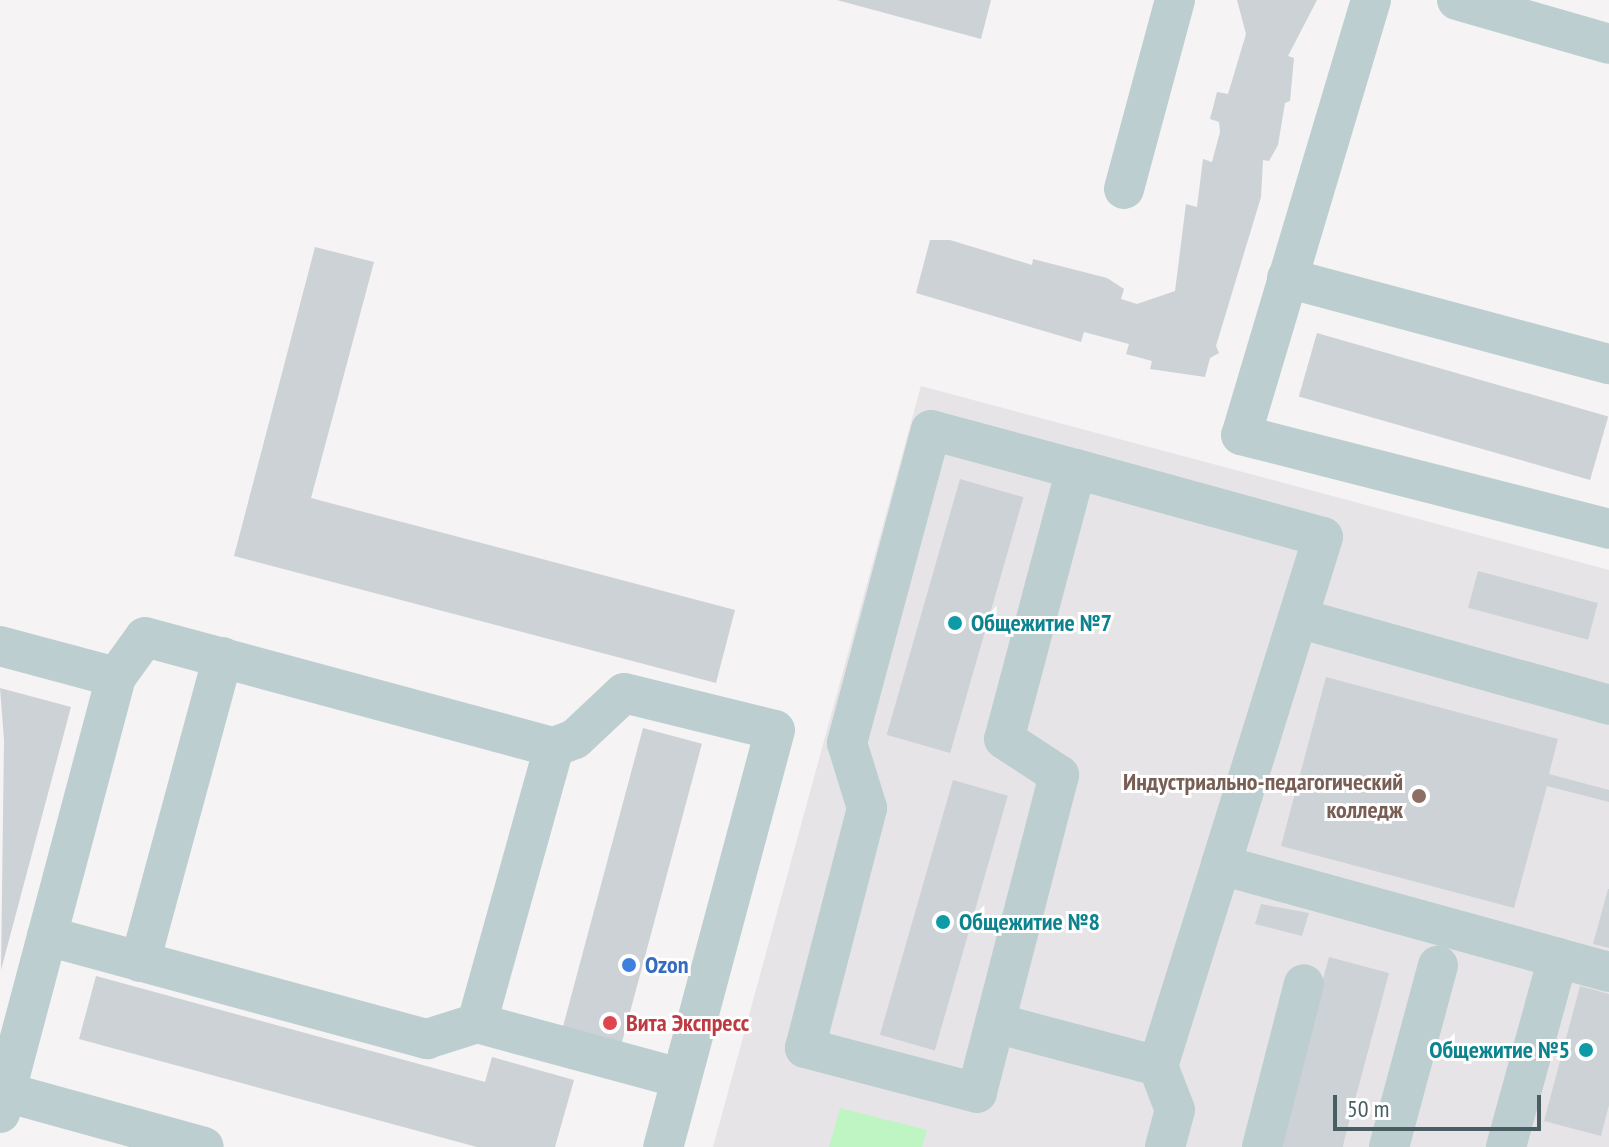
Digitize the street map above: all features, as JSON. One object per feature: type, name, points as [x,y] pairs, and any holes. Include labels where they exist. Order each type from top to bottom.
[{"type":"lane","points":[[1124,189],[1175,0]]},
{"type":"lane","points":[[1371,0],[1241,435],[1609,529]]},
{"type":"lane","points":[[1457,0],[1609,44]]},
{"type":"lane","points":[[1287,278],[1609,364]]},
{"type":"lane","points":[[1076,469],[1004,739],[1059,775],[977,1093],[805,1048],[867,808],[847,743],[931,430],[1076,469],[1323,537],[1158,1066],[1175,1110],[1165,1147]]},
{"type":"lane","points":[[1298,618],[1609,705]]},
{"type":"lane","points":[[204,1147],[5,1082],[116,677],[145,637],[554,747],[575,739],[624,693],[775,730],[663,1147]]},
{"type":"lane","points":[[0,646],[116,677]]},
{"type":"lane","points":[[140,962],[223,657]]},
{"type":"lane","points":[[477,1023],[554,747]]},
{"type":"lane","points":[[1221,865],[1609,972]]},
{"type":"lane","points":[[47,936],[427,1039],[477,1023],[680,1078]]},
{"type":"lane","points":[[1506,1147],[1558,958]]},
{"type":"lane","points":[[1389,1147],[1438,965]]},
{"type":"lane","points":[[1262,1147],[1304,984]]},
{"type":"lane","points":[[995,1023],[1158,1066]]},
{"type":"shaded area","points":[[921,386],[1609,570],[1609,1147],[713,1147]]},
{"type":"green space","points":[[840,1108],[927,1130],[922,1147],[829,1147]]},
{"type":"building","points":[[837,0],[991,0],[981,39]]},
{"type":"building","points":[[1237,0],[1317,0],[1288,56],[1294,58],[1290,101],[1285,103],[1278,145],[1269,161],[1263,160],[1261,197],[1216,346],[1219,353],[1210,358],[1205,377],[1150,369],[1152,361],[1126,354],[1129,344],[1084,332],[1081,342],[916,293],[930,240],[950,240],[1032,265],[1033,259],[1107,278],[1124,289],[1121,299],[1137,304],[1175,291],[1186,204],[1197,207],[1203,159],[1212,162],[1220,132],[1219,122],[1210,119],[1217,92],[1228,94],[1246,34]]},
{"type":"building","points":[[315,247],[374,262],[311,498],[735,610],[716,683],[234,556]]},
{"type":"building","points":[[1317,333],[1608,417],[1590,480],[1299,396]]},
{"type":"building","name":"Общежитие №7","points":[[960,479],[1023,497],[950,753],[887,735]]},
{"type":"building","points":[[1478,571],[1598,603],[1588,640],[1468,608]]},
{"type":"building","name":"Индустриально-педагогический колледж","points":[[1326,677],[1558,739],[1549,774],[1609,790],[1609,802],[1547,786],[1514,908],[1281,846]]},
{"type":"building","points":[[0,688],[71,707],[1,970],[4,740]]},
{"type":"building","points":[[643,728],[702,744],[621,1046],[562,1030]]},
{"type":"building","name":"Общежитие №8","points":[[953,780],[1008,796],[935,1050],[880,1035]]},
{"type":"building","points":[[1609,889],[1609,948],[1593,944]]},
{"type":"building","points":[[1261,904],[1309,913],[1302,936],[1255,924]]},
{"type":"building","points":[[1329,957],[1389,973],[1343,1147],[1278,1147]]},
{"type":"building","points":[[96,976],[485,1082],[492,1057],[574,1080],[555,1147],[477,1147],[79,1039]]},
{"type":"building","name":"Общежитие №5","points":[[1580,986],[1609,994],[1609,1105],[1601,1136],[1544,1121]]},
{"type":"place","name":"Общежитие №7","points":[[955,623]]},
{"type":"place","name":"Индустриально-педагогический колледж","points":[[1419,796]]},
{"type":"place","name":"Общежитие №8","points":[[943,922]]},
{"type":"place","name":"Ozon","points":[[629,965]]},
{"type":"place","name":"Вита Экспресс","points":[[610,1023]]},
{"type":"place","name":"Общежитие №5","points":[[1586,1050]]}]
